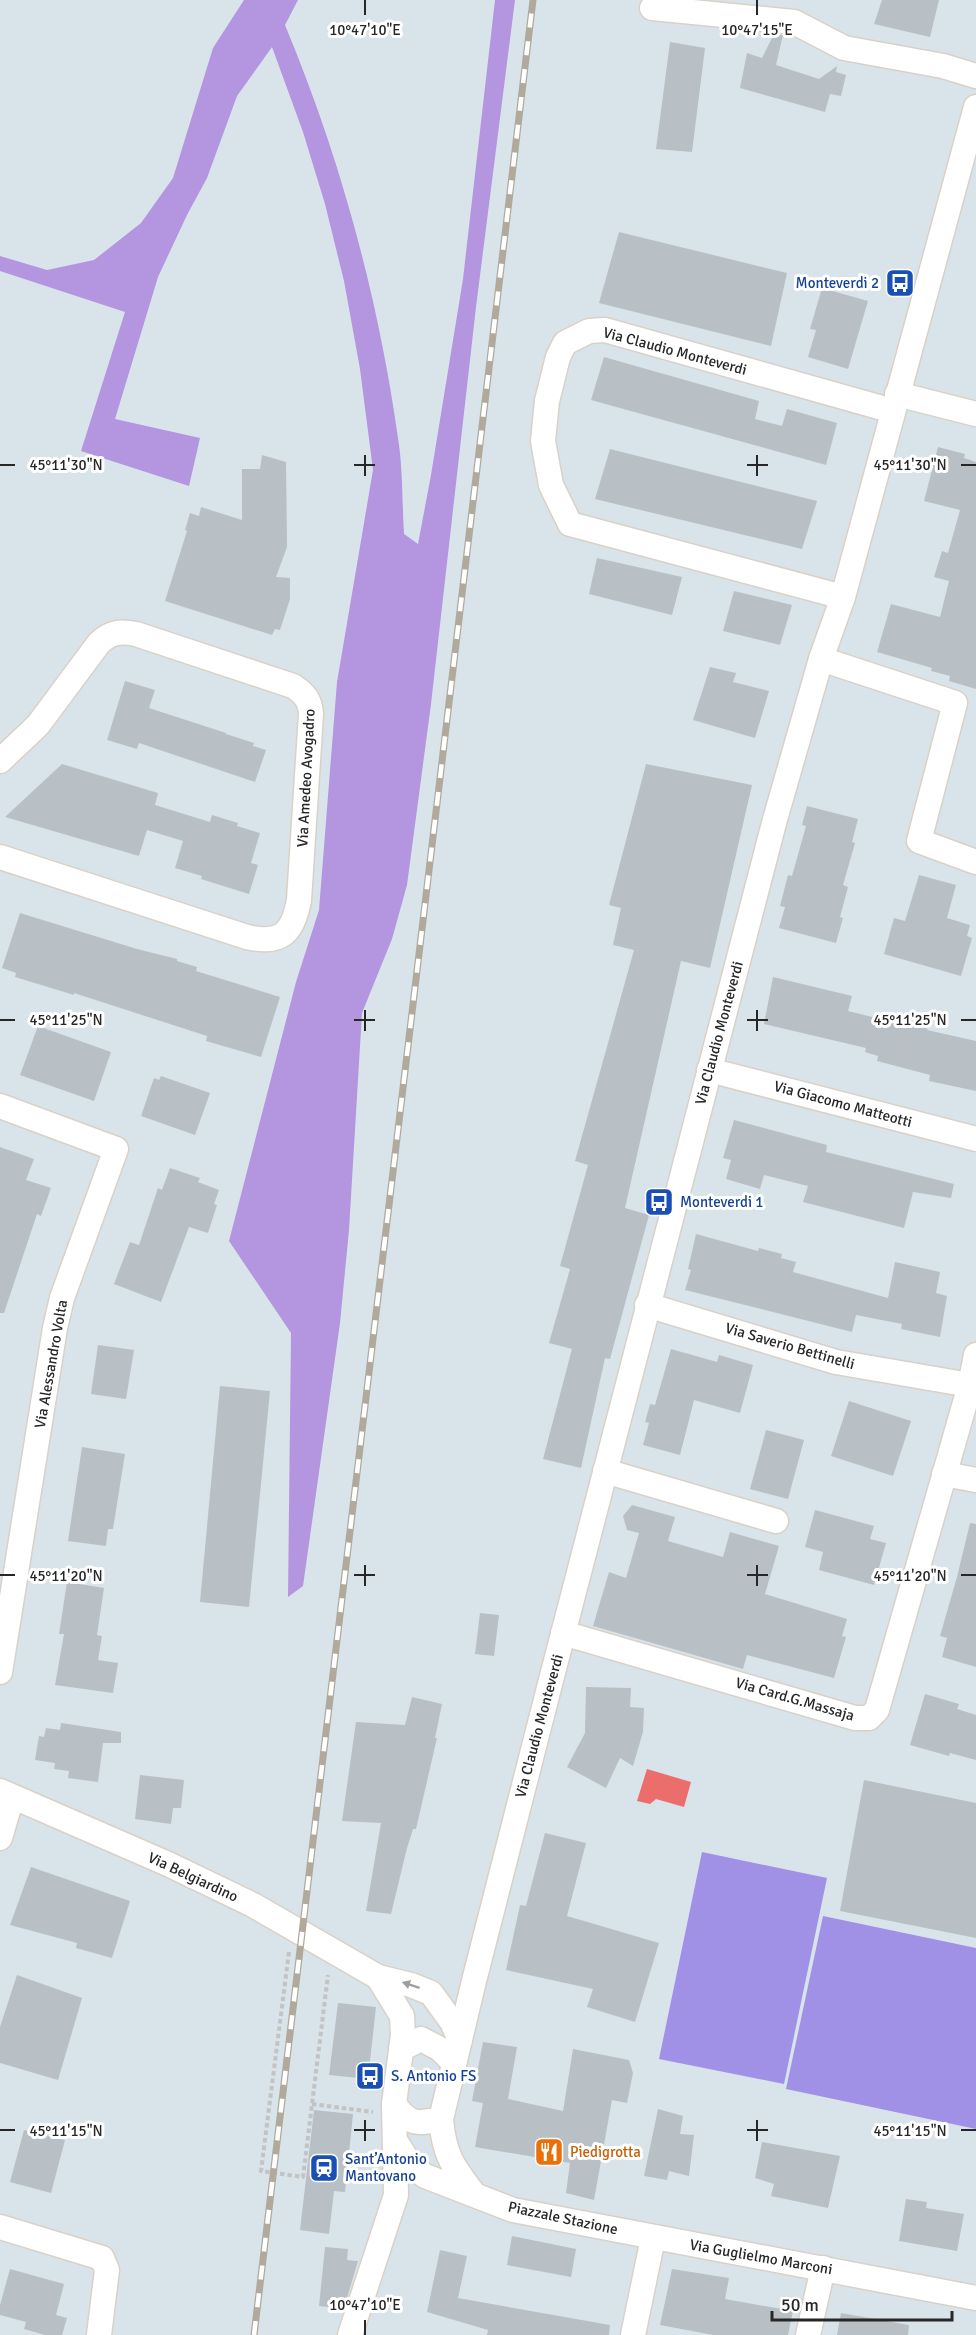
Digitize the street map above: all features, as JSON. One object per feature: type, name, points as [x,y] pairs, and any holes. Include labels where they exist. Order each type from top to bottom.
[{"type":"street","points":[[652,8],[794,22],[844,48],[943,66],[976,76]]},
{"type":"street","name":"Via Claudio Monteverdi","points":[[474,1981],[647,1305],[774,823],[821,659],[843,597],[976,107]]},
{"type":"street","name":"Via Claudio Monteverdi","points":[[843,597],[570,524],[551,484],[543,441],[547,401],[558,357],[565,343],[589,331],[605,330],[895,402]]},
{"type":"street","points":[[895,402],[976,414]]},
{"type":"street","name":"Via Amedeo Avogadro","points":[[0,761],[38,725],[99,643],[108,635],[121,631],[293,686],[303,693],[310,703],[299,900],[291,926],[276,939],[262,941],[247,937],[0,857]]},
{"type":"street","points":[[821,659],[955,703],[919,841],[976,862]]},
{"type":"street","name":"Via Giacomo Matteotti","points":[[709,1070],[976,1139]]},
{"type":"street","name":"Via Alessandro Volta","points":[[0,1106],[116,1149],[62,1298],[57,1318],[0,1672]]},
{"type":"street","name":"Via Saverio Bettinelli","points":[[647,1305],[836,1362],[970,1385]]},
{"type":"street","name":"Via Card.G.Massaja","points":[[563,1633],[855,1718],[869,1718],[877,1710],[970,1385],[976,1355]]},
{"type":"street","points":[[606,1471],[776,1521]]},
{"type":"street","points":[[944,1474],[976,1480]]},
{"type":"street","points":[[0,1838],[6,1794]]},
{"type":"street","name":"Via Belgiardino","points":[[6,1794],[168,1864],[253,1905],[378,1977]]},
{"type":"street","points":[[378,1977],[411,1984],[431,1993],[452,2022],[460,2040]]},
{"type":"street","points":[[350,2335],[396,2195],[394,2110],[403,2034],[402,2016],[378,1977]]},
{"type":"street","points":[[401,2049],[414,2019],[474,1981]]},
{"type":"street","name":"Piazzale Stazione","points":[[474,1981],[441,2119],[442,2139],[452,2166],[474,2194]]},
{"type":"street","points":[[401,2049],[421,2039],[440,2049],[454,2063]]},
{"type":"street","points":[[394,2110],[404,2118],[419,2124],[441,2119]]},
{"type":"street","name":"Piazzale Stazione","points":[[396,2142],[410,2164],[425,2176],[513,2210],[653,2238]]},
{"type":"street","points":[[396,2195],[439,2168],[448,2155]]},
{"type":"street","points":[[0,2227],[102,2258],[107,2270],[99,2335]]},
{"type":"street","points":[[633,2335],[653,2238]]},
{"type":"street","name":"Via Guglielmo Marconi","points":[[653,2238],[976,2298]]},
{"type":"street","points":[[808,2335],[823,2268]]},
{"type":"path","points":[[292,1927],[261,2171],[303,2177],[331,1951]]},
{"type":"path","points":[[312,2104],[394,2110]]},
{"type":"shaded area","points":[[244,0],[298,0],[285,25],[323,125],[355,228],[390,385],[402,474],[404,534],[418,544],[463,279],[495,0],[515,0],[476,307],[431,704],[407,885],[392,939],[362,1013],[349,1230],[340,1323],[303,1586],[288,1597],[291,1333],[229,1241],[296,982],[319,910],[337,682],[373,470],[360,369],[344,281],[325,204],[303,132],[272,47],[237,96],[207,178],[158,277],[115,419],[200,438],[189,486],[81,451],[125,312],[0,271],[0,256],[47,270],[94,260],[141,223],[173,178],[213,48]]},
{"type":"shaded area","points":[[647,1769],[691,1782],[684,1807],[656,1799],[650,1804],[637,1801]]},
{"type":"shaded area","points":[[702,1852],[827,1878],[784,2084],[659,2059]]},
{"type":"shaded area","points":[[823,1916],[976,1948],[976,2129],[786,2089]]},
{"type":"building","points":[[882,0],[939,0],[930,37],[874,24]]},
{"type":"building","points":[[774,34],[783,35],[776,65],[819,79],[837,66],[836,72],[846,75],[841,96],[830,94],[825,112],[740,88],[747,53],[762,58]]},
{"type":"building","points":[[670,42],[705,48],[692,152],[656,149]]},
{"type":"building","points":[[619,232],[787,273],[771,346],[599,303]]},
{"type":"building","points":[[822,288],[868,301],[848,369],[808,357],[816,330],[810,329]]},
{"type":"building","points":[[604,357],[759,401],[755,419],[782,426],[787,409],[837,423],[826,465],[591,400]]},
{"type":"building","points":[[938,447],[965,454],[964,458],[976,462],[976,689],[949,681],[950,676],[931,671],[932,668],[877,652],[891,604],[940,617],[949,581],[934,577],[942,551],[948,553],[960,510],[924,501]]},
{"type":"building","points":[[610,449],[817,501],[802,549],[595,499]]},
{"type":"building","points":[[262,455],[286,462],[287,547],[276,577],[290,578],[290,599],[280,630],[275,629],[272,635],[165,601],[187,531],[185,530],[190,513],[199,516],[201,507],[242,520],[242,469],[260,469]]},
{"type":"building","points":[[597,558],[682,577],[672,615],[589,594]]},
{"type":"building","points":[[734,591],[792,605],[780,645],[723,631]]},
{"type":"building","points":[[710,667],[736,673],[733,682],[769,691],[755,738],[693,720]]},
{"type":"building","points":[[125,681],[155,690],[149,708],[254,743],[253,746],[266,750],[255,782],[139,743],[137,749],[107,740]]},
{"type":"building","points":[[62,764],[158,793],[155,805],[210,822],[212,815],[260,833],[251,863],[258,865],[249,894],[175,868],[183,841],[147,830],[139,856],[5,817]]},
{"type":"building","points":[[646,764],[752,785],[710,968],[681,961],[625,1208],[649,1215],[610,1359],[605,1358],[581,1468],[543,1459],[572,1349],[549,1343],[570,1269],[560,1266],[588,1165],[575,1161],[634,950],[613,945],[621,908],[609,905]]},
{"type":"building","points":[[807,806],[858,819],[852,842],[855,843],[843,885],[848,887],[836,943],[779,928],[785,907],[780,906],[788,875],[792,876],[806,826],[802,825]]},
{"type":"building","points":[[919,875],[956,885],[947,918],[970,925],[967,936],[972,938],[961,976],[884,954],[894,918],[905,921]]},
{"type":"building","points":[[20,913],[177,959],[177,961],[197,967],[196,971],[280,997],[261,1057],[206,1041],[207,1036],[74,993],[74,995],[15,977],[16,973],[2,968]]},
{"type":"building","points":[[773,977],[852,996],[848,1011],[901,1024],[902,1019],[928,1025],[927,1030],[976,1041],[976,1091],[929,1081],[930,1075],[877,1061],[878,1056],[865,1052],[866,1048],[764,1024]]},
{"type":"building","points":[[38,1026],[111,1052],[94,1101],[20,1075]]},
{"type":"building","points":[[161,1076],[210,1093],[195,1135],[141,1116],[154,1078],[159,1080]]},
{"type":"building","points":[[734,1120],[827,1145],[826,1152],[954,1184],[951,1198],[913,1192],[904,1228],[803,1202],[808,1186],[764,1175],[760,1189],[726,1179],[731,1160],[723,1158]]},
{"type":"building","points":[[0,1147],[34,1159],[26,1180],[51,1188],[41,1216],[37,1214],[4,1313],[0,1313]]},
{"type":"building","points":[[170,1168],[200,1178],[198,1182],[219,1190],[208,1233],[189,1227],[161,1302],[114,1284],[130,1242],[139,1245],[158,1188],[162,1190]]},
{"type":"building","points":[[696,1234],[758,1251],[759,1248],[782,1254],[781,1258],[796,1262],[793,1272],[888,1298],[895,1262],[940,1272],[936,1293],[947,1296],[940,1337],[901,1329],[902,1324],[856,1315],[852,1332],[685,1290],[691,1270],[688,1269]]},
{"type":"building","points":[[98,1345],[134,1350],[126,1399],[91,1394]]},
{"type":"building","points":[[671,1349],[717,1362],[719,1355],[753,1365],[740,1413],[694,1400],[680,1455],[643,1445],[649,1423],[645,1422],[650,1404],[655,1405]]},
{"type":"building","points":[[220,1386],[270,1391],[249,1607],[200,1602]]},
{"type":"building","points":[[849,1401],[911,1421],[893,1476],[831,1456]]},
{"type":"building","points":[[766,1430],[804,1440],[788,1499],[750,1489]]},
{"type":"building","points":[[82,1447],[125,1454],[113,1529],[108,1529],[106,1546],[68,1541]]},
{"type":"building","points":[[632,1505],[675,1517],[668,1541],[723,1557],[730,1532],[779,1546],[765,1594],[847,1619],[842,1636],[846,1637],[834,1678],[747,1655],[743,1669],[593,1626],[609,1572],[626,1578],[639,1533],[627,1530],[623,1516]]},
{"type":"building","points":[[815,1510],[874,1526],[870,1539],[886,1543],[874,1585],[819,1570],[823,1552],[805,1547]]},
{"type":"building","points":[[970,1523],[976,1524],[976,1667],[942,1657],[947,1638],[940,1636]]},
{"type":"building","points":[[67,1582],[104,1588],[97,1635],[102,1636],[98,1660],[118,1663],[113,1693],[55,1685],[64,1634],[59,1634]]},
{"type":"building","points":[[480,1613],[499,1615],[494,1656],[475,1654]]},
{"type":"building","points":[[586,1687],[631,1688],[630,1707],[644,1708],[643,1732],[633,1766],[620,1758],[606,1788],[567,1767],[585,1733]]},
{"type":"building","points":[[925,1694],[959,1704],[957,1709],[976,1715],[976,1760],[950,1753],[949,1756],[910,1745]]},
{"type":"building","points":[[412,1697],[442,1704],[435,1738],[437,1738],[416,1829],[413,1829],[407,1848],[391,1914],[366,1911],[381,1823],[342,1821],[356,1722],[405,1725]]},
{"type":"building","points":[[61,1723],[121,1732],[121,1743],[103,1743],[98,1782],[68,1778],[69,1771],[54,1769],[55,1763],[35,1760],[39,1736],[44,1737],[46,1728],[60,1730]]},
{"type":"building","points":[[140,1775],[184,1780],[181,1808],[173,1808],[171,1824],[135,1819]]},
{"type":"building","points":[[864,1780],[976,1803],[976,1938],[840,1911]]},
{"type":"building","points":[[545,1833],[586,1843],[567,1916],[659,1943],[635,2022],[587,2007],[593,1989],[506,1970],[520,1905],[526,1906]]},
{"type":"building","points":[[31,1867],[130,1901],[112,1958],[76,1948],[77,1943],[10,1925]]},
{"type":"building","points":[[17,1975],[82,1998],[58,2080],[0,2063],[0,2027]]},
{"type":"building","points":[[338,2003],[376,2007],[368,2079],[329,2075]]},
{"type":"building","points":[[483,2042],[517,2047],[508,2099],[563,2111],[573,2049],[629,2060],[633,2073],[627,2103],[612,2100],[594,2200],[566,2193],[570,2163],[475,2147],[483,2103],[472,2101]]},
{"type":"building","points":[[658,2109],[683,2116],[680,2134],[694,2135],[689,2176],[669,2171],[667,2180],[644,2176]]},
{"type":"building","points":[[314,2110],[353,2114],[345,2192],[334,2191],[329,2234],[300,2230]]},
{"type":"building","points":[[24,2130],[65,2140],[51,2193],[10,2182]]},
{"type":"building","points":[[762,2142],[840,2156],[828,2208],[771,2196],[774,2184],[755,2178]]},
{"type":"building","points":[[906,2199],[927,2202],[926,2208],[964,2214],[957,2251],[899,2241]]},
{"type":"building","points":[[512,2236],[576,2249],[571,2277],[507,2265]]},
{"type":"building","points":[[325,2247],[348,2249],[347,2260],[358,2261],[346,2301],[339,2300],[338,2308],[319,2306]]},
{"type":"building","points":[[440,2250],[467,2256],[458,2298],[610,2325],[609,2335],[487,2335],[488,2330],[427,2312]]},
{"type":"building","points":[[10,2269],[64,2284],[56,2315],[67,2318],[62,2335],[45,2335],[24,2329],[26,2322],[0,2315],[0,2305]]},
{"type":"building","points":[[672,2269],[729,2278],[725,2299],[793,2311],[788,2335],[713,2335],[660,2325]]},
{"type":"building","points":[[841,2313],[909,2325],[908,2335],[837,2335]]},
{"type":"railway","points":[[254,2335],[533,0]]},
{"type":"place","name":"Monteverdi 2","points":[[900,283]]},
{"type":"place","name":"Monteverdi 1","points":[[659,1202]]},
{"type":"place","name":"S. Antonio FS","points":[[370,2076]]},
{"type":"place","name":"Piedigrotta","points":[[549,2152]]},
{"type":"place","name":"Sant’Antonio Mantovano","points":[[324,2168]]}]
